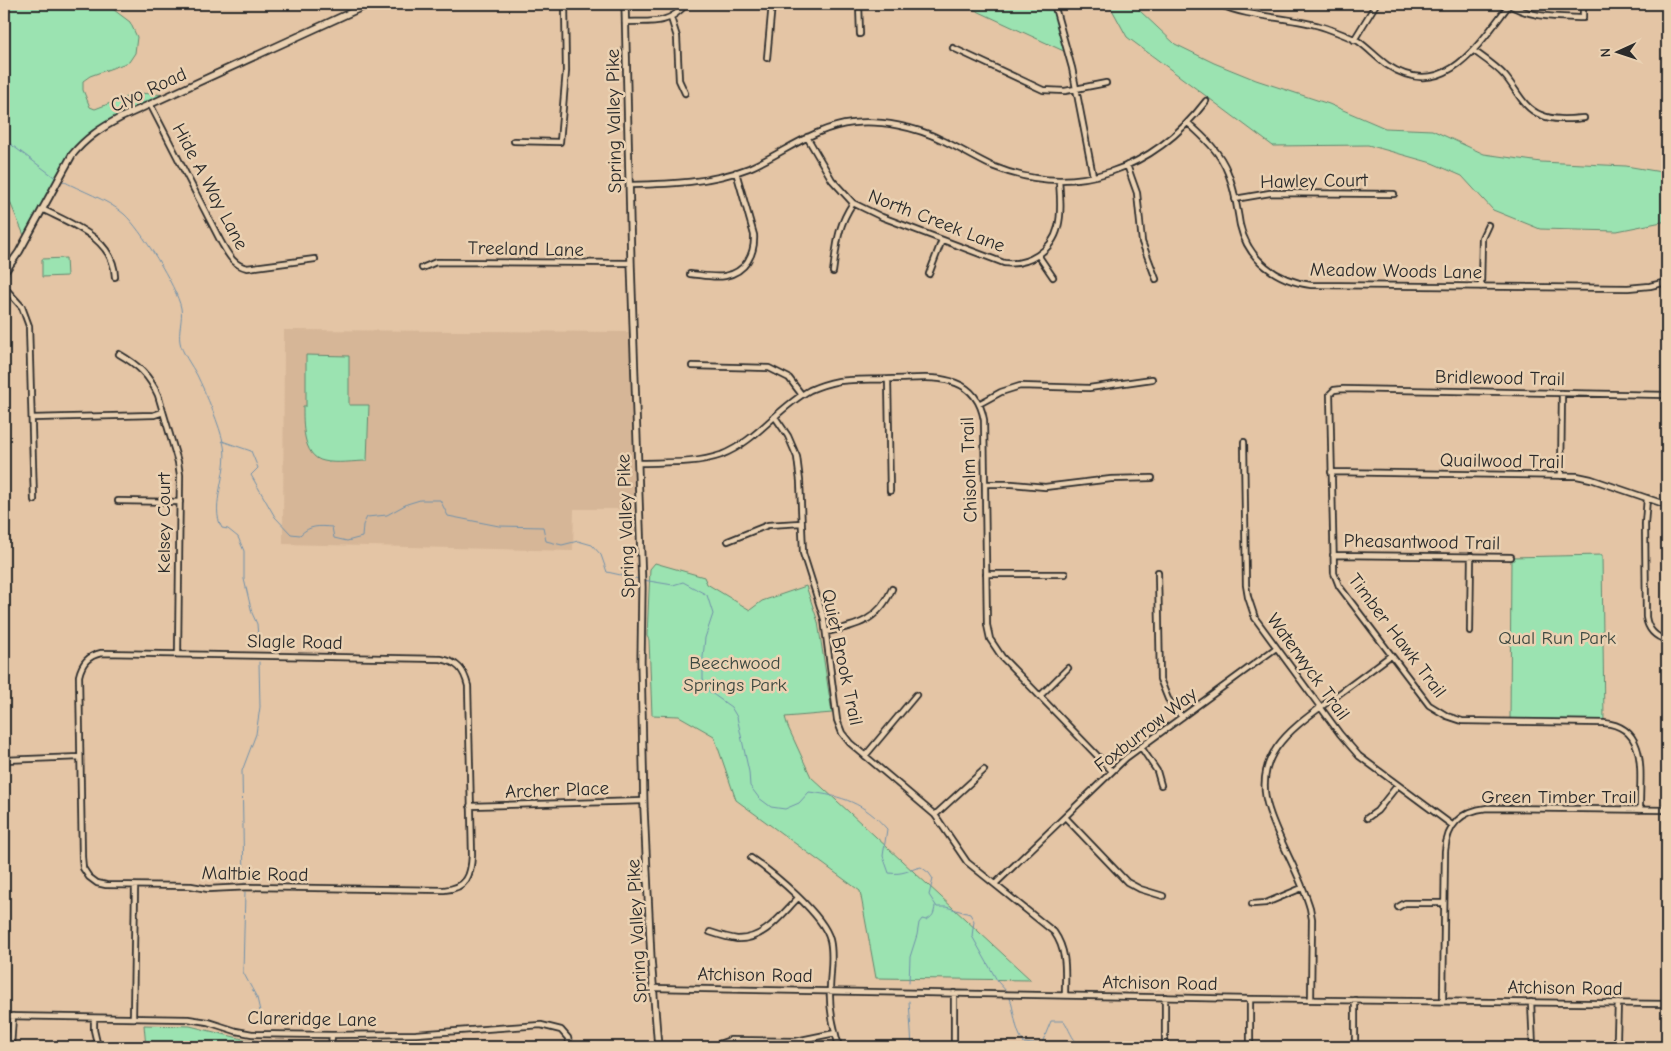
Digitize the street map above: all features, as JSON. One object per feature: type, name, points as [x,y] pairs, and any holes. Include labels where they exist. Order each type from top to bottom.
[{"type":"street","name":"Clyo Road","points":[[4,274],[19,252],[72,155],[97,130],[369,4]]},
{"type":"street","points":[[514,141],[560,142],[566,71],[565,4]]},
{"type":"street","name":"Spring Valley Pike","points":[[625,4],[631,263],[642,587],[641,660],[644,800],[653,988],[658,1047]]},
{"type":"street","points":[[626,22],[670,18],[686,4]]},
{"type":"street","points":[[767,58],[772,4]]},
{"type":"street","points":[[859,4],[860,34]]},
{"type":"street","points":[[1054,4],[1076,88],[1093,176]]},
{"type":"street","points":[[1219,4],[1235,10],[1314,24],[1354,40],[1386,65],[1402,74],[1413,76],[1445,73],[1465,60],[1474,51],[1509,4],[1527,14],[1583,18],[1583,4]]},
{"type":"street","points":[[1354,40],[1376,4]]},
{"type":"street","points":[[670,18],[677,37],[679,80],[684,93]]},
{"type":"street","points":[[953,48],[1044,90],[1059,91],[1106,83]]},
{"type":"street","points":[[1474,51],[1500,72],[1527,107],[1542,116],[1584,118]]},
{"type":"street","points":[[630,185],[689,182],[736,172],[759,163],[807,137],[832,127],[854,123],[881,124],[903,128],[936,138],[977,159],[1004,170],[1032,177],[1059,180],[1093,176],[1127,166],[1165,144],[1188,123],[1206,100]]},
{"type":"street","name":"Hide A Way Lane","points":[[150,104],[221,242],[233,261],[247,268],[315,259]]},
{"type":"street","name":"Meadow Woods Lane","points":[[1188,123],[1209,142],[1220,156],[1228,172],[1241,227],[1250,249],[1263,265],[1286,280],[1311,285],[1628,288],[1667,282]]},
{"type":"street","name":"North Creek Lane","points":[[807,137],[832,180],[853,203],[882,217],[1004,263],[1026,261],[1038,255]]},
{"type":"street","points":[[1127,166],[1137,193],[1144,250],[1156,279]]},
{"type":"street","points":[[690,274],[719,276],[731,274],[745,265],[752,255],[755,243],[754,235],[736,172]]},
{"type":"street","points":[[1053,277],[1038,255],[1049,245],[1057,230],[1060,215],[1059,180]]},
{"type":"street","name":"Hawley Court","points":[[1235,199],[1270,193],[1394,194]]},
{"type":"street","points":[[833,272],[842,221],[853,203]]},
{"type":"street","points":[[42,209],[99,241],[112,258],[116,277]]},
{"type":"street","points":[[1481,287],[1482,238],[1488,225]]},
{"type":"street","points":[[928,274],[942,240]]},
{"type":"street","name":"Treeland Lane","points":[[422,268],[436,262],[631,263]]},
{"type":"street","points":[[4,287],[18,301],[28,318],[30,332],[34,500]]},
{"type":"street","name":"Kelsey Court","points":[[119,354],[147,374],[158,395],[179,466],[178,653]]},
{"type":"street","points":[[692,366],[768,368],[789,378],[802,395]]},
{"type":"street","name":"Chisolm Trail","points":[[638,463],[690,461],[721,455],[746,442],[802,395],[820,386],[837,381],[946,379],[966,388],[980,404],[984,420],[987,625],[990,639],[1002,657],[1112,772]]},
{"type":"street","points":[[980,404],[1001,392],[1020,386],[1089,388],[1152,379]]},
{"type":"street","points":[[888,380],[890,491]]},
{"type":"street","name":"Bridlewood Trail","points":[[1332,391],[1343,389],[1667,395]]},
{"type":"street","name":"Timber Hawk Trail","points":[[1332,391],[1330,394],[1334,573],[1339,586],[1390,656],[1429,706],[1455,719],[1480,722],[1604,722],[1621,726],[1634,739],[1639,751],[1640,810]]},
{"type":"street","points":[[1561,476],[1562,393]]},
{"type":"street","points":[[32,418],[154,414],[163,412]]},
{"type":"street","name":"Quiet Brook Trail","points":[[775,417],[788,436],[797,458],[800,481],[803,554],[824,619],[839,727],[850,743],[935,815],[963,858],[1049,927],[1059,939],[1065,958],[1065,995]]},
{"type":"street","name":"Waterwyck Trail","points":[[1244,442],[1246,585],[1255,618],[1320,707],[1359,756],[1452,825]]},
{"type":"street","name":"Quailwood Trail","points":[[1331,472],[1578,476],[1667,504]]},
{"type":"street","points":[[985,484],[1045,487],[1111,479],[1152,478]]},
{"type":"street","points":[[1647,498],[1645,524],[1646,617],[1652,632],[1660,638],[1667,640]]},
{"type":"street","points":[[118,501],[180,502]]},
{"type":"street","points":[[728,541],[768,524],[801,523]]},
{"type":"street","name":"Pheasantwood Trail","points":[[1333,555],[1511,557]]},
{"type":"street","points":[[1470,631],[1471,556]]},
{"type":"street","points":[[1158,572],[1160,679],[1168,699],[1182,718]]},
{"type":"street","points":[[986,574],[1065,574]]},
{"type":"street","points":[[826,632],[852,627],[864,622],[885,603],[892,589]]},
{"type":"street","name":"Foxburrow Way","points":[[995,884],[1112,772],[1141,747],[1276,648]]},
{"type":"street","name":"Slagle Road","points":[[80,757],[79,676],[86,661],[92,656],[101,653],[441,659],[454,662],[461,668],[468,686],[470,806]]},
{"type":"street","points":[[1311,999],[1312,919],[1307,899],[1269,812],[1265,781],[1269,762],[1281,740],[1295,726],[1390,656]]},
{"type":"street","points":[[1040,696],[1068,668]]},
{"type":"street","points":[[865,756],[916,695]]},
{"type":"street","points":[[1141,747],[1157,771],[1161,785]]},
{"type":"street","points":[[4,760],[80,757]]},
{"type":"street","name":"Maltbie Road","points":[[80,757],[83,868],[88,877],[97,883],[106,885],[191,886],[208,889],[451,890],[465,882],[471,870],[470,806]]},
{"type":"street","points":[[935,815],[984,770]]},
{"type":"street","points":[[1367,818],[1377,811],[1397,786]]},
{"type":"street","name":"Archer Place","points":[[470,806],[644,800]]},
{"type":"street","name":"Green Timber Trail","points":[[1452,825],[1470,812],[1486,808],[1667,810]]},
{"type":"street","points":[[1065,817],[1127,882],[1140,890],[1163,896]]},
{"type":"street","points":[[1443,1000],[1445,844],[1452,825]]},
{"type":"street","points":[[751,858],[770,870],[817,916],[825,928],[830,940],[832,953],[830,1011],[839,1047]]},
{"type":"street","points":[[133,1018],[135,886]]},
{"type":"street","points":[[1252,904],[1266,904],[1302,888]]},
{"type":"street","points":[[710,932],[737,939],[760,934],[769,928],[798,898]]},
{"type":"street","points":[[1398,907],[1405,904],[1444,903]]},
{"type":"street","name":"Atchison Road","points":[[653,988],[1250,999],[1667,1004]]},
{"type":"street","points":[[954,993],[954,1047]]},
{"type":"street","points":[[1165,997],[1165,1047]]},
{"type":"street","points":[[1250,999],[1250,1047]]},
{"type":"street","points":[[1355,1000],[1355,1047]]},
{"type":"street","points":[[1531,1002],[1533,1047]]},
{"type":"street","points":[[1618,1003],[1617,1037],[1619,1047]]},
{"type":"street","name":"Clareridge Lane","points":[[4,1016],[199,1020],[252,1034],[416,1034],[541,1025],[561,1030],[568,1038],[570,1047]]},
{"type":"street","points":[[11,1047],[13,1016]]},
{"type":"street","points":[[94,1018],[94,1030],[98,1047]]},
{"type":"street","points":[[713,1046],[730,1040],[796,1042],[835,1032]]},
{"type":"street","points":[[331,1047],[332,1035]]},
{"type":"shaded area","points":[[284,330],[633,332],[639,509],[574,509],[573,551],[283,544]]},
{"type":"green space","points":[[4,4],[106,4],[130,22],[137,37],[135,53],[129,62],[90,76],[83,81],[83,90],[90,107],[95,109],[137,93],[169,95],[120,118],[80,146],[26,240],[4,188]]},
{"type":"green space","points":[[962,4],[1054,4],[1068,53]]},
{"type":"green space","points":[[1109,4],[1137,4],[1140,11],[1175,44],[1214,63],[1256,80],[1329,104],[1385,128],[1432,130],[1484,154],[1541,162],[1626,166],[1667,173],[1667,221],[1617,231],[1540,229],[1493,210],[1462,176],[1432,163],[1368,145],[1273,146],[1127,37]]},
{"type":"green space","points":[[66,258],[67,276],[42,277],[42,259]]},
{"type":"green space","points":[[306,355],[349,356],[349,405],[369,405],[367,461],[329,462],[317,458],[311,453],[305,438],[303,421],[303,406],[306,406]]},
{"type":"green space","name":"Qual Run Park","points":[[1602,555],[1604,723],[1510,722],[1511,557]]},
{"type":"green space","name":"Beechwood Springs Park","points":[[655,563],[704,577],[707,584],[750,610],[762,601],[806,586],[818,622],[832,713],[785,717],[811,777],[1031,980],[876,978],[860,891],[736,800],[714,736],[679,716],[652,715],[649,640],[647,636],[650,569]]},
{"type":"green space","points":[[144,1025],[190,1026],[258,1041],[260,1047],[146,1047]]},
{"type":"waterway","points":[[4,26],[9,55],[9,143],[57,179]]},
{"type":"waterway","points":[[61,180],[102,200],[124,214],[157,258],[173,286],[181,308],[181,346],[208,400],[224,446],[224,466],[218,499],[219,519],[222,528],[228,529],[238,537],[244,551],[244,579],[252,613],[257,624],[259,649]]},
{"type":"waterway","points":[[222,441],[251,451],[258,468],[251,475],[275,517],[291,534],[300,535],[307,529],[315,527],[332,527],[334,538],[347,541],[362,537],[363,525],[367,517],[387,515],[407,504],[420,500],[440,500],[448,516],[499,526],[543,527],[546,541],[562,545],[578,541],[592,545],[601,555],[607,572],[639,579]]},
{"type":"waterway","points":[[643,580],[673,585],[683,582],[707,595],[713,614],[705,638],[703,679],[707,690],[731,707],[737,717],[749,772],[750,786],[759,798],[771,807],[785,809],[799,803],[809,792],[852,802],[870,813],[887,829],[883,856],[889,873],[902,873],[921,867],[933,879],[929,895],[937,907],[946,907],[970,914],[974,921],[972,936],[998,982],[1007,992]]},
{"type":"waterway","points":[[244,882],[242,771],[256,734],[260,707],[259,662]]},
{"type":"waterway","points":[[245,892],[243,972],[257,998],[263,1024]]},
{"type":"waterway","points":[[909,983],[910,957],[919,923],[922,919],[926,920],[932,916],[935,906]]},
{"type":"waterway","points":[[1009,995],[1016,1026],[1024,1043],[1042,1043],[1051,1021],[1064,1021],[1072,1037],[1079,1044],[1099,1047]]},
{"type":"waterway","points":[[909,1001],[912,1047]]},
{"type":"waterway","points":[[266,1043],[267,1047]]}]
